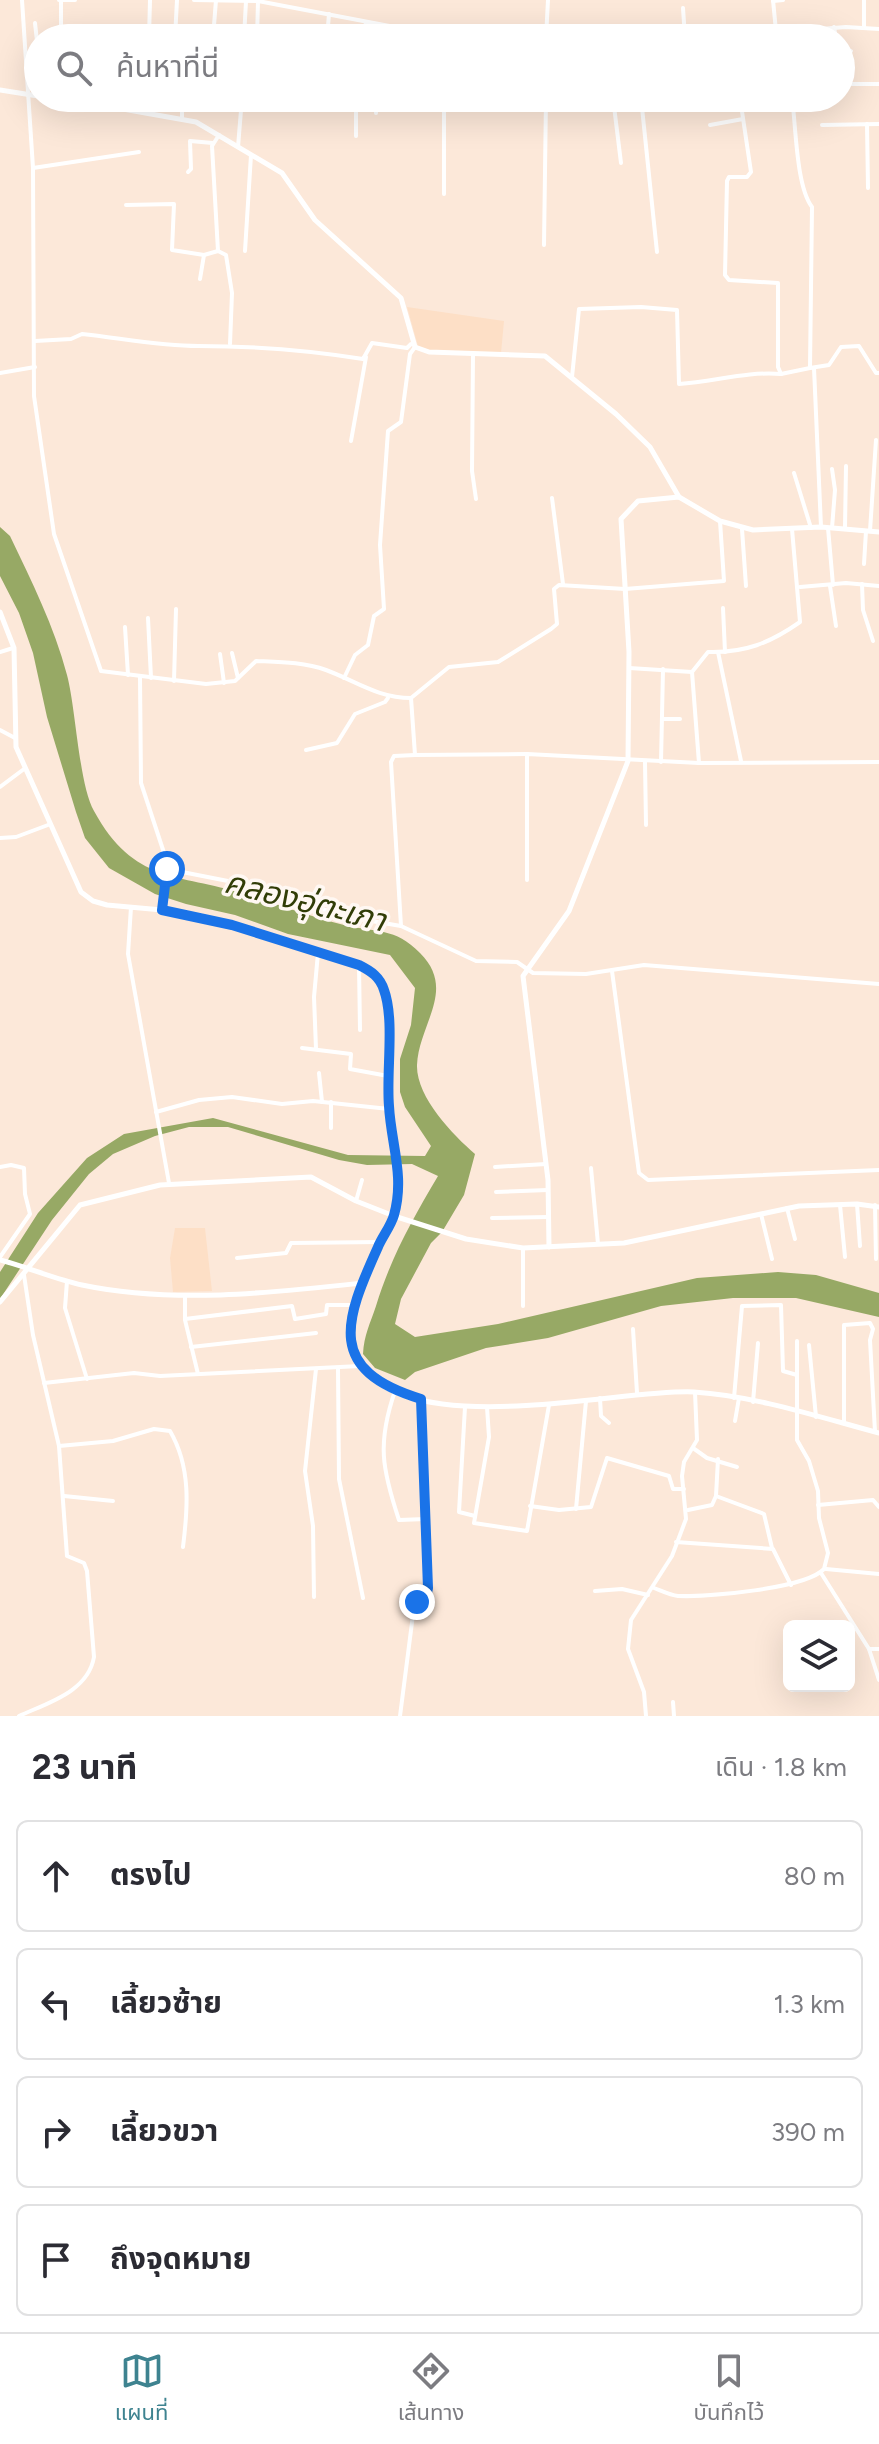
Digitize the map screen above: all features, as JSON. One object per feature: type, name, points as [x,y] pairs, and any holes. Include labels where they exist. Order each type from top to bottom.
[{"type":"street","points":[[22,0],[24,42]]},
{"type":"street","points":[[61,24],[60,0],[75,0]]},
{"type":"street","points":[[149,24],[150,0]]},
{"type":"street","points":[[176,24],[177,0]]},
{"type":"street","points":[[194,0],[258,1],[376,24]]},
{"type":"street","points":[[214,24],[216,0]]},
{"type":"street","points":[[547,24],[548,0]]},
{"type":"street","points":[[775,24],[773,0],[783,0]]},
{"type":"street","points":[[864,0],[864,28]]},
{"type":"street","points":[[245,24],[246,1]]},
{"type":"street","points":[[257,24],[258,1]]},
{"type":"street","points":[[683,8],[684,24]]},
{"type":"street","points":[[328,24],[329,14]]},
{"type":"street","points":[[855,28],[879,29]]},
{"type":"street","points":[[855,84],[879,84]]},
{"type":"street","points":[[0,90],[24,94]]},
{"type":"street","points":[[31,112],[34,396],[54,534],[101,671],[174,681],[224,683],[238,678],[256,661],[295,663],[344,678],[388,698],[411,698],[449,667],[498,662],[551,629],[558,617],[554,589],[563,584],[625,589],[724,581],[720,521]]},
{"type":"street","points":[[139,112],[182,118],[219,135],[282,173],[315,220],[393,287],[404,307],[413,346],[401,422],[388,431],[380,545],[384,609],[374,616],[368,645],[355,655],[344,678]]},
{"type":"street","points":[[182,112],[182,118]]},
{"type":"street","points":[[238,147],[241,112]]},
{"type":"street","points":[[356,112],[356,136]]},
{"type":"street","points":[[444,112],[444,194]]},
{"type":"street","points":[[544,245],[546,112]]},
{"type":"street","points":[[615,112],[621,163]]},
{"type":"street","points":[[642,112],[657,252]]},
{"type":"street","points":[[742,112],[751,172],[747,177],[729,177],[727,181],[725,275],[729,280],[778,283],[781,374]]},
{"type":"street","points":[[794,112],[802,178],[806,198],[812,207],[812,368],[821,527]]},
{"type":"street","points":[[710,125],[743,119]]},
{"type":"street","points":[[867,124],[868,188]]},
{"type":"street","points":[[822,125],[879,124]]},
{"type":"street","points":[[218,251],[213,143],[219,135]]},
{"type":"street","points":[[188,172],[191,169],[190,141],[213,143]]},
{"type":"street","points":[[33,168],[139,152]]},
{"type":"street","points":[[245,251],[251,155]]},
{"type":"street","points":[[126,205],[174,204],[172,250],[204,255],[218,251],[226,255],[232,293],[230,344]]},
{"type":"street","points":[[200,279],[204,255]]},
{"type":"street","points":[[572,377],[579,309],[641,307],[677,310],[679,384],[711,382],[737,375],[781,374],[829,365],[841,347],[859,346],[876,373],[879,373]]},
{"type":"street","points":[[35,341],[71,339],[82,334],[196,346],[230,344],[363,359],[366,356]]},
{"type":"street","points":[[351,441],[366,356],[372,343],[407,348],[413,346],[429,352],[545,356],[650,447],[679,497],[720,521],[742,529],[821,527],[879,532]]},
{"type":"street","points":[[473,353],[472,471],[476,499]]},
{"type":"street","points":[[0,373],[35,367]]},
{"type":"street","points":[[864,564],[876,440]]},
{"type":"street","points":[[845,528],[846,466]]},
{"type":"street","points":[[832,469],[835,490],[830,528],[836,626]]},
{"type":"street","points":[[794,473],[811,528]]},
{"type":"street","points":[[549,1247],[546,1164],[522,989],[526,969],[569,911],[628,761],[629,668],[621,519],[638,501],[679,497]]},
{"type":"street","points":[[552,498],[563,584]]},
{"type":"street","points":[[742,529],[746,586]]},
{"type":"street","points":[[699,763],[692,672],[702,657],[708,652],[748,650],[800,622],[800,587],[792,529]]},
{"type":"street","points":[[862,584],[863,610],[873,641]]},
{"type":"street","points":[[800,587],[879,586]]},
{"type":"street","points":[[723,608],[725,652]]},
{"type":"street","points":[[174,681],[176,609]]},
{"type":"street","points":[[1,616],[14,648],[15,738],[24,769],[81,892],[93,901],[131,907],[163,907],[232,925],[359,965],[373,973],[386,992],[389,1109],[399,1157],[394,1216],[353,1305],[350,1328],[360,1366],[371,1379],[421,1399],[465,1407],[549,1405],[637,1393],[695,1392],[737,1398],[877,1432],[870,1340],[873,1329],[870,1323],[844,1325],[844,1423]]},
{"type":"street","points":[[148,618],[151,678]]},
{"type":"street","points":[[125,627],[128,675]]},
{"type":"street","points":[[0,652],[14,648]]},
{"type":"street","points":[[718,652],[741,761]]},
{"type":"street","points":[[232,653],[238,678]]},
{"type":"street","points":[[220,654],[224,683]]},
{"type":"street","points":[[629,668],[692,672]]},
{"type":"street","points":[[661,762],[663,669]]},
{"type":"street","points":[[140,677],[141,783],[167,870],[163,907]]},
{"type":"street","points":[[306,750],[337,743],[355,714],[388,698]]},
{"type":"street","points":[[411,698],[415,755]]},
{"type":"street","points":[[663,719],[680,719]]},
{"type":"street","points":[[0,730],[15,738]]},
{"type":"street","points":[[401,926],[391,759],[415,755],[527,754],[645,762],[879,762]]},
{"type":"street","points":[[527,754],[527,880]]},
{"type":"street","points":[[645,762],[646,825]]},
{"type":"street","points":[[0,787],[24,769]]},
{"type":"street","points":[[0,838],[16,837],[48,825]]},
{"type":"street","points":[[167,870],[238,883],[348,917],[401,926],[476,961],[517,962],[533,973],[612,971],[649,965],[695,972],[879,984]]},
{"type":"street","points":[[131,907],[128,954],[169,1183]]},
{"type":"street","points":[[316,1049],[314,997],[318,953]]},
{"type":"street","points":[[359,965],[360,1030]]},
{"type":"street","points":[[612,971],[639,1173],[648,1180],[879,1170]]},
{"type":"street","points":[[302,1048],[351,1054],[350,1069],[388,1076]]},
{"type":"street","points":[[319,1073],[322,1102]]},
{"type":"street","points":[[156,1112],[199,1100],[232,1097],[282,1104],[331,1102],[389,1109]]},
{"type":"street","points":[[331,1102],[331,1128]]},
{"type":"street","points":[[495,1167],[546,1164]]},
{"type":"street","points":[[0,1167],[24,1168],[30,1214],[0,1259],[67,1281],[138,1293],[185,1295],[363,1283]]},
{"type":"street","points":[[591,1168],[598,1246]]},
{"type":"street","points":[[0,1302],[80,1205],[169,1183],[311,1177],[356,1201],[394,1216],[497,1247],[523,1248],[598,1246],[787,1208],[857,1204],[877,1206],[876,1259]]},
{"type":"street","points":[[356,1201],[362,1180]]},
{"type":"street","points":[[496,1192],[548,1190]]},
{"type":"street","points":[[857,1204],[860,1246]]},
{"type":"street","points":[[840,1205],[845,1257]]},
{"type":"street","points":[[787,1208],[795,1239]]},
{"type":"street","points":[[761,1214],[772,1259]]},
{"type":"street","points":[[492,1218],[549,1217]]},
{"type":"street","points":[[237,1258],[286,1253],[291,1243],[380,1242]]},
{"type":"street","points":[[523,1248],[523,1306]]},
{"type":"street","points":[[19,1716],[62,1696],[92,1670],[87,1571],[84,1563],[67,1556],[62,1526],[64,1496],[59,1446],[24,1275]]},
{"type":"street","points":[[67,1281],[65,1308],[87,1379]]},
{"type":"street","points":[[185,1295],[185,1319],[198,1374]]},
{"type":"street","points":[[185,1319],[292,1306],[295,1319],[320,1318],[326,1314],[327,1305],[353,1305]]},
{"type":"street","points":[[735,1421],[742,1306],[781,1305],[783,1371],[797,1375]]},
{"type":"street","points":[[633,1329],[637,1393]]},
{"type":"street","points":[[191,1347],[316,1333]]},
{"type":"street","points":[[797,1341],[797,1440],[814,1475],[828,1553],[823,1571],[869,1649],[879,1680]]},
{"type":"street","points":[[753,1402],[758,1343]]},
{"type":"street","points":[[809,1345],[816,1417]]},
{"type":"street","points":[[44,1383],[73,1377],[87,1379],[134,1373],[198,1374],[360,1366]]},
{"type":"street","points":[[314,1597],[313,1526],[305,1471],[316,1369]]},
{"type":"street","points":[[338,1369],[339,1479],[363,1598]]},
{"type":"street","points":[[395,1391],[383,1426],[388,1486],[399,1520],[426,1519]]},
{"type":"street","points":[[646,1716],[644,1692],[628,1649],[631,1620],[654,1588],[688,1510],[684,1462],[698,1434],[695,1392]]},
{"type":"street","points":[[600,1398],[601,1416],[609,1423]]},
{"type":"street","points":[[400,1716],[414,1607],[426,1598],[428,1588],[421,1399]]},
{"type":"street","points":[[576,1509],[586,1401]]},
{"type":"street","points":[[487,1407],[489,1437],[476,1525],[527,1531],[549,1405]]},
{"type":"street","points":[[465,1407],[459,1512],[475,1516]]},
{"type":"street","points":[[59,1446],[113,1441],[154,1429],[170,1431],[186,1474],[183,1547]]},
{"type":"street","points":[[693,1448],[707,1458],[737,1467]]},
{"type":"street","points":[[530,1506],[591,1507],[607,1458],[669,1476],[673,1489],[684,1489]]},
{"type":"street","points":[[688,1510],[712,1505],[716,1496],[718,1459]]},
{"type":"street","points":[[64,1496],[113,1501]]},
{"type":"street","points":[[716,1496],[764,1514],[773,1549],[791,1585]]},
{"type":"street","points":[[818,1505],[873,1500],[879,1507]]},
{"type":"street","points":[[676,1542],[773,1549]]},
{"type":"street","points":[[654,1588],[680,1596],[791,1585],[823,1571],[879,1574]]},
{"type":"street","points":[[595,1591],[622,1589],[648,1595]]},
{"type":"street","points":[[869,1649],[879,1649]]},
{"type":"street","points":[[673,1702],[674,1716]]},
{"type":"shaded area","points":[[407,307],[504,321],[501,353],[433,352],[418,346]]},
{"type":"shaded area","points":[[0,527],[10,536],[62,657],[89,799],[109,835],[125,852],[141,864],[178,878],[221,887],[331,922],[393,935],[411,945],[431,967],[436,994],[419,1050],[418,1077],[437,1114],[475,1154],[464,1195],[442,1232],[431,1243],[401,1299],[395,1324],[415,1337],[498,1324],[697,1278],[778,1272],[816,1275],[879,1293],[879,1317],[796,1298],[733,1298],[661,1306],[548,1338],[486,1348],[415,1372],[405,1380],[375,1368],[363,1354],[364,1347],[395,1255],[438,1176],[412,1164],[367,1165],[339,1160],[228,1127],[189,1127],[155,1136],[113,1154],[89,1174],[52,1220],[0,1299],[0,1272],[38,1213],[87,1158],[124,1134],[213,1118],[348,1155],[425,1156],[431,1146],[405,1107],[400,1092],[400,1059],[411,1025],[415,988],[390,955],[288,934],[235,915],[155,894],[109,868],[85,838],[47,717],[33,653],[19,613],[0,576]]},
{"type":"shaded area","points":[[175,1228],[205,1228],[212,1291],[173,1292],[170,1258]]},
{"type":"route","points":[[167,869],[162,910],[232,925],[359,965],[373,973],[386,992],[389,1109],[399,1157],[399,1177],[394,1216],[353,1305],[350,1328],[360,1366],[371,1379],[421,1399],[428,1588],[426,1598],[417,1602]]},
{"type":"water label","name":"คลองอุ่ตะเภา","points":[[305,901]]}]
